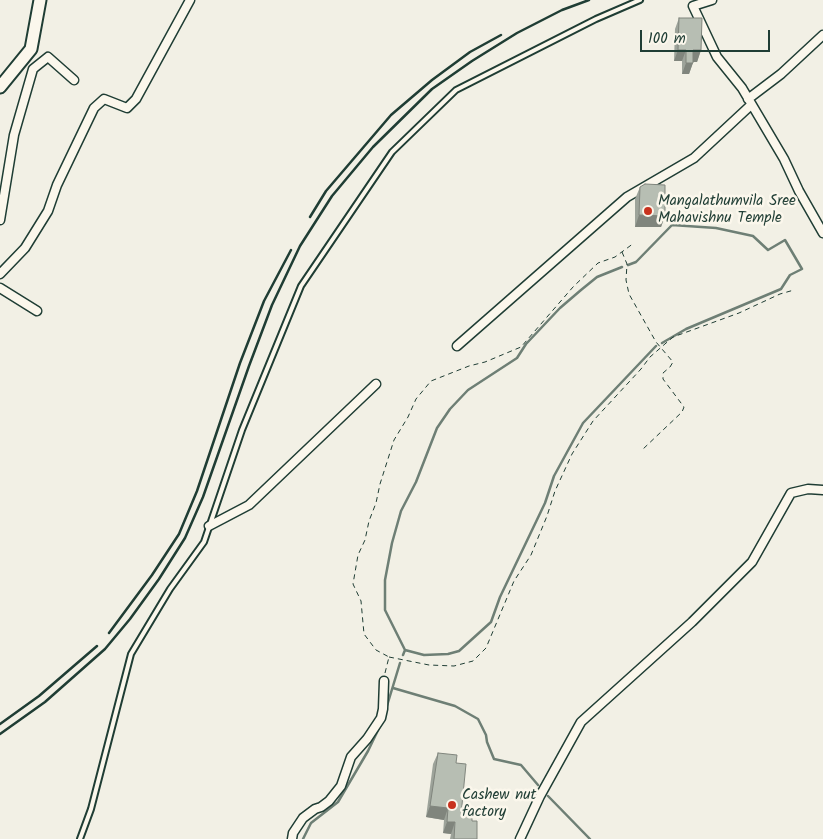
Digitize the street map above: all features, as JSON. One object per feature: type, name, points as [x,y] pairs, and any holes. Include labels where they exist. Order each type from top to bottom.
[{"type":"main road","points":[[0,87],[31,49],[40,0]]},
{"type":"street","points":[[0,274],[25,248],[48,211],[57,185],[94,108],[104,98],[127,108],[136,99],[190,0]]},
{"type":"street","points":[[712,0],[693,6],[718,57],[742,88],[784,159],[799,191],[823,233]]},
{"type":"street","points":[[456,346],[627,197],[694,158],[750,102],[823,35]]},
{"type":"street","points":[[0,220],[14,135],[33,69],[48,57],[74,80]]},
{"type":"street","points":[[0,288],[37,312]]},
{"type":"street","points":[[209,526],[249,505],[376,384]]},
{"type":"street","points":[[520,839],[540,796],[581,722],[692,622],[752,562],[791,493],[808,489],[823,490]]},
{"type":"street","points":[[292,839],[293,833],[304,818],[329,801],[340,786],[351,757],[380,718],[383,709],[384,682]]},
{"type":"lane","points":[[80,839],[91,809],[131,654],[170,588],[204,542],[242,430],[300,286],[392,152],[456,90],[596,19],[640,0]]},
{"type":"path","points":[[634,243],[615,257],[598,264],[573,287],[521,347],[432,381],[416,399],[394,440],[365,540],[358,555],[353,584],[361,601],[364,634],[376,650],[389,657],[428,664],[454,666],[473,661],[486,648],[514,581],[531,555],[555,491],[572,454],[593,421],[660,347],[673,337],[739,313],[780,294],[794,290]]},
{"type":"path","points":[[622,252],[627,264],[626,280],[629,294],[660,347],[673,362],[663,374],[663,379],[684,407],[682,412],[642,450]]},
{"type":"path","points":[[384,682],[389,657]]},
{"type":"building","points":[[679,18],[702,18],[701,50],[693,50],[693,63],[686,63],[686,50],[678,50]]},
{"type":"building","points":[[645,184],[665,185],[665,216],[639,215],[640,187]]},
{"type":"building","name":"Cashew nut factory","points":[[438,753],[457,755],[456,763],[466,764],[461,815],[472,816],[472,821],[477,821],[477,839],[454,839],[455,822],[447,822],[448,808],[430,806]]},
{"type":"waterway","points":[[628,265],[636,262],[672,225],[716,228],[753,236],[768,250],[785,240],[802,269],[790,275],[781,289],[686,329],[662,343]]},
{"type":"waterway","points":[[405,650],[385,610],[385,580],[392,543],[401,511],[416,482],[437,428],[450,409],[468,390],[517,358],[526,344],[560,308],[597,277],[622,267]]},
{"type":"waterway","points":[[403,655],[405,650],[424,655],[448,654],[459,651],[491,622],[500,597],[545,503],[554,476],[583,423],[656,346]]},
{"type":"waterway","points":[[386,709],[400,663]]},
{"type":"waterway","points":[[393,688],[455,706],[478,719],[494,759],[521,765],[538,785]]},
{"type":"waterway","points":[[303,839],[311,823],[338,802],[368,751],[380,726]]},
{"type":"waterway","points":[[548,796],[590,839]]},
{"type":"railway","points":[[0,734],[45,702],[105,649],[159,579],[185,538],[203,497],[272,305],[300,246],[332,196],[373,147],[432,89],[517,33],[562,10],[589,0]]},
{"type":"railway","points":[[310,217],[326,191],[391,115],[432,80],[470,52],[501,35]]},
{"type":"railway","points":[[109,633],[152,575],[179,534],[197,491],[240,363],[264,301],[291,250]]},
{"type":"railway","points":[[0,724],[39,696],[97,646]]},
{"type":"place","name":"Mangalathumvila Sree Mahavishnu Temple","points":[[648,211]]},
{"type":"place","name":"Cashew nut factory","points":[[452,805]]}]
